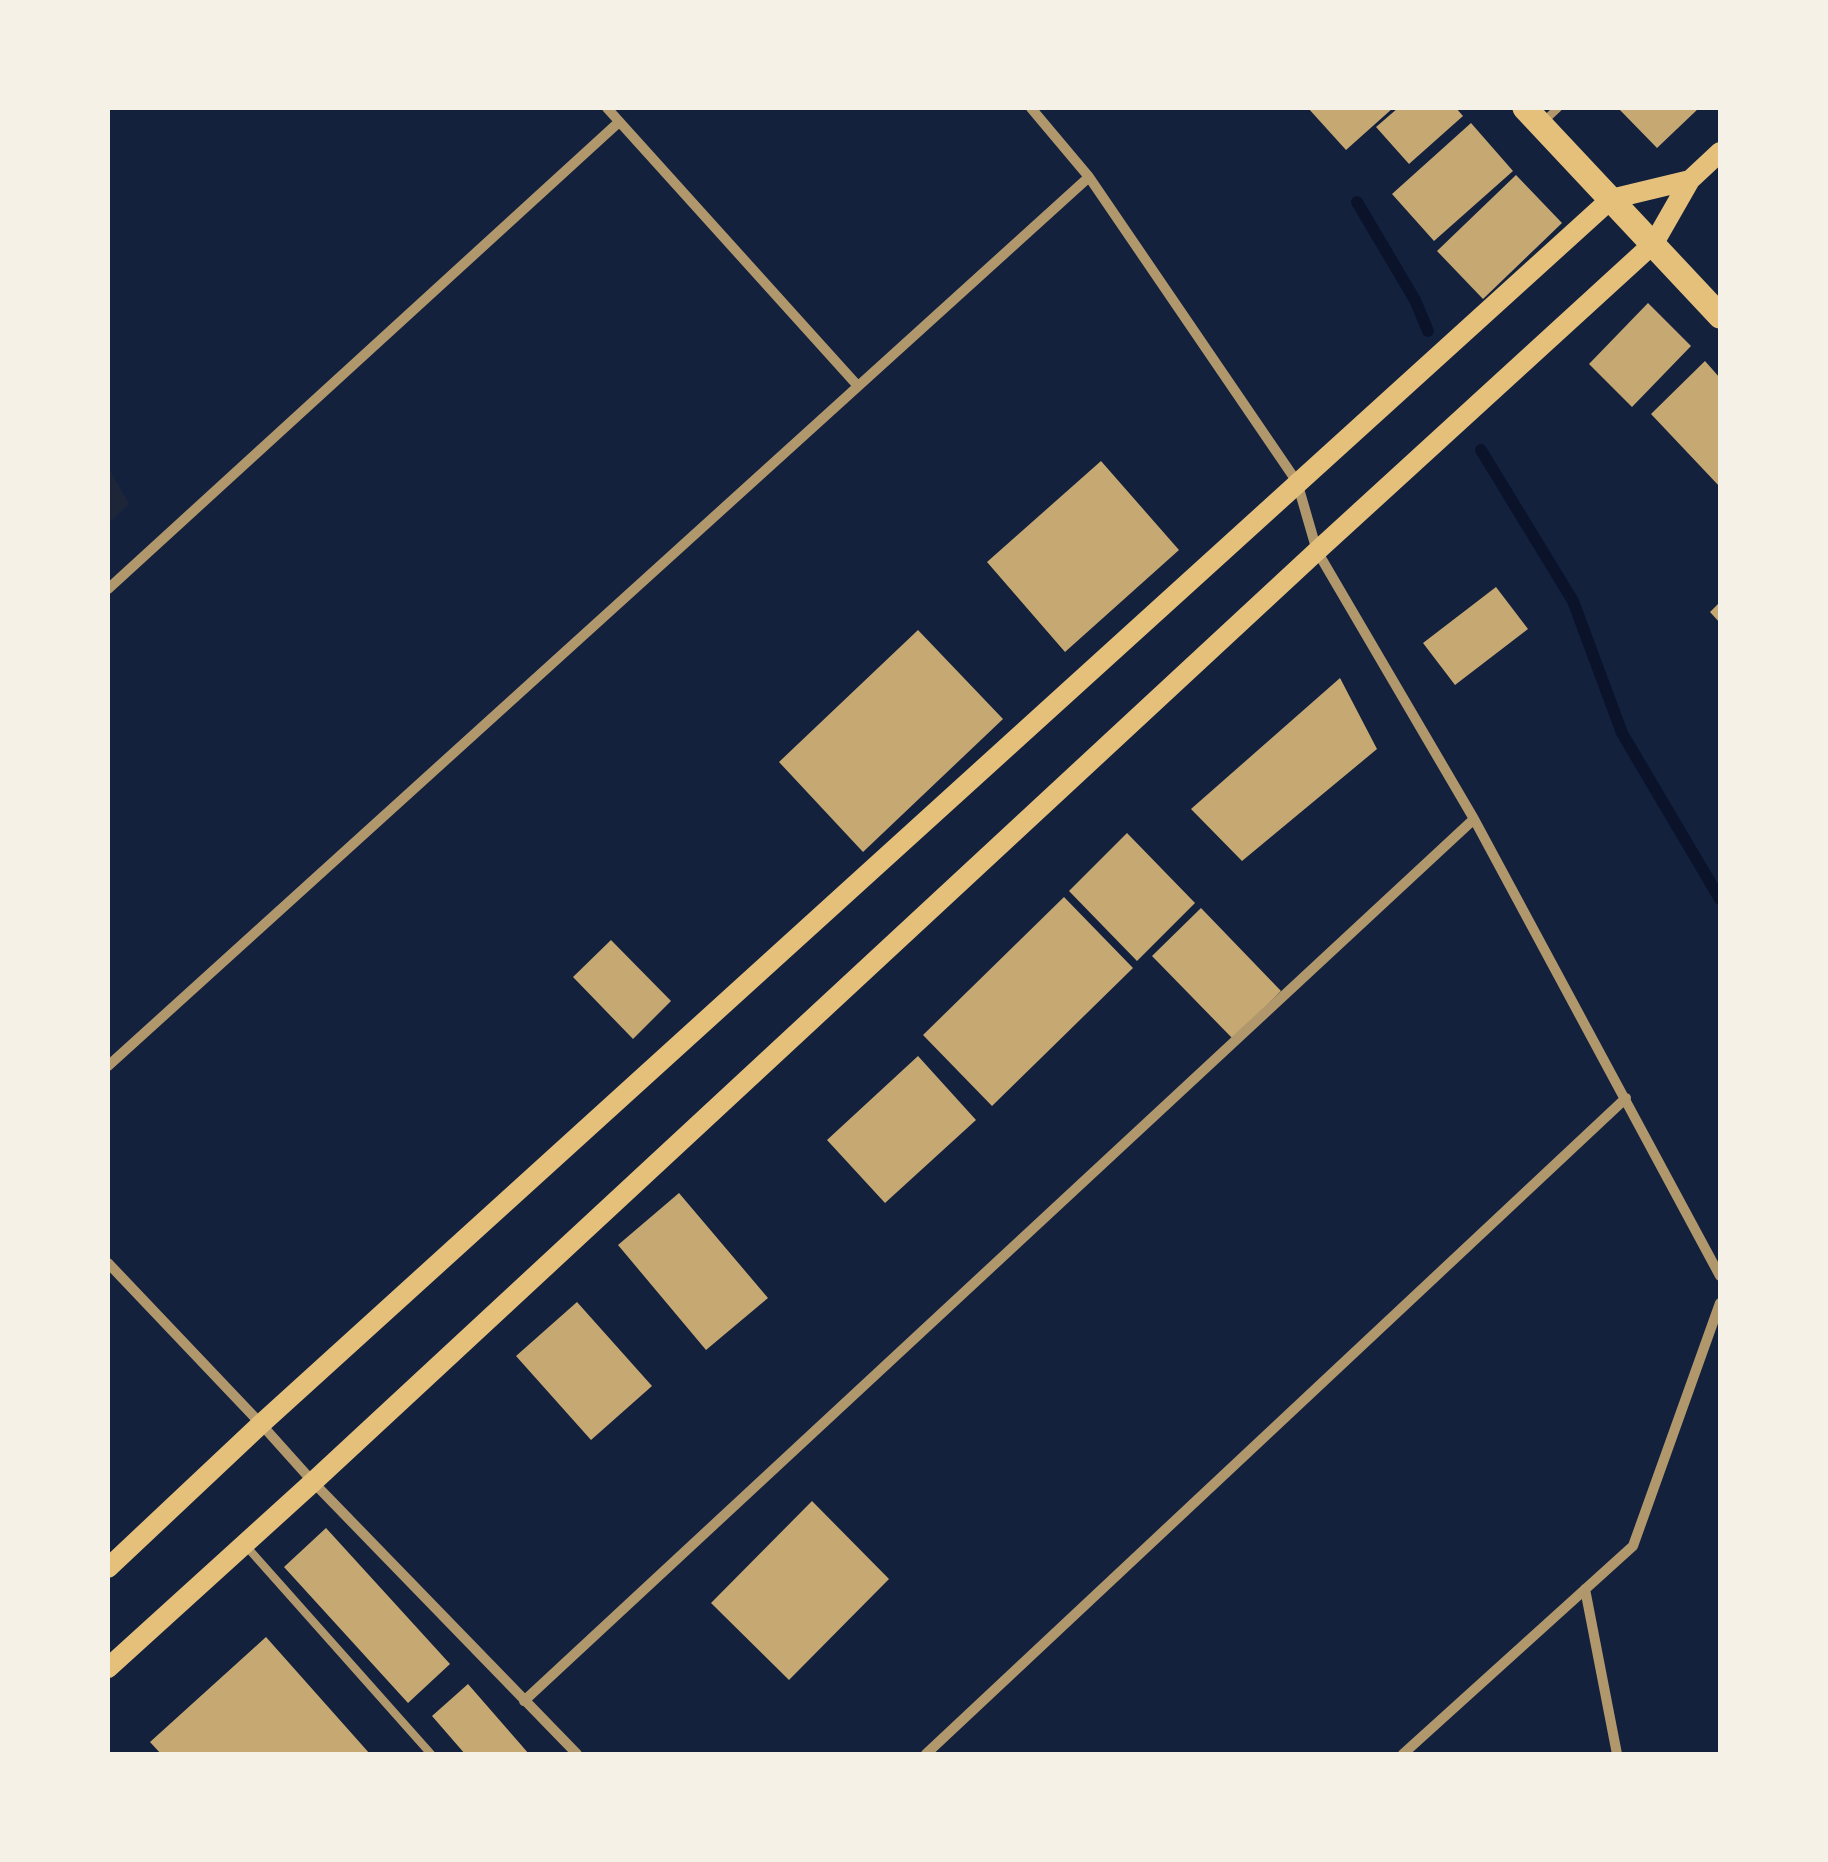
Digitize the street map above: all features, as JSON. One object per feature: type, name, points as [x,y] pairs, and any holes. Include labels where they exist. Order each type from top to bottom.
[{"type":"main road","points":[[1541,113],[1611,199],[1720,316]]},
{"type":"main road","points":[[108,1668],[1654,243],[1690,180],[1720,152]]},
{"type":"main road","points":[[108,1568],[261,1424],[1611,199],[1690,180]]},
{"type":"street","points":[[607,108],[858,385]]},
{"type":"street","points":[[1030,108],[1089,177],[1297,482],[1318,551],[1474,819],[1720,1276]]},
{"type":"street","points":[[108,589],[619,122]]},
{"type":"street","points":[[108,1066],[1089,177]]},
{"type":"street","points":[[524,1700],[1474,819]]},
{"type":"street","points":[[926,1754],[1626,1098]]},
{"type":"street","points":[[108,1263],[312,1482],[577,1754]]},
{"type":"street","points":[[1402,1754],[1632,1546],[1720,1303]]},
{"type":"street","points":[[1585,1589],[1617,1754]]},
{"type":"lane","points":[[242,1543],[432,1754]]},
{"type":"shaded area","points":[[108,467],[129,504],[108,524]]},
{"type":"building","points":[[1308,108],[1393,108],[1346,150]]},
{"type":"building","points":[[1398,108],[1456,108],[1463,116],[1409,164],[1376,127]]},
{"type":"building","points":[[1618,108],[1699,108],[1657,148]]},
{"type":"building","points":[[1471,123],[1513,171],[1434,241],[1392,194]]},
{"type":"building","points":[[1516,175],[1562,223],[1483,299],[1437,251]]},
{"type":"building","points":[[1648,303],[1691,346],[1632,407],[1589,364]]},
{"type":"building","points":[[1705,361],[1720,378],[1720,487],[1651,414]]},
{"type":"building","points":[[1101,461],[1179,550],[1065,652],[987,562]]},
{"type":"building","points":[[1496,587],[1528,629],[1455,685],[1423,643]]},
{"type":"building","points":[[1720,602],[1720,623],[1710,612]]},
{"type":"building","points":[[918,630],[1003,719],[863,852],[779,762]]},
{"type":"building","points":[[1340,678],[1377,749],[1242,861],[1191,809]]},
{"type":"building","points":[[1127,833],[1195,903],[1137,961],[1069,891]]},
{"type":"building","points":[[1064,897],[1133,968],[992,1106],[923,1035]]},
{"type":"building","points":[[1201,908],[1281,991],[1233,1039],[1152,956]]},
{"type":"building","points":[[611,940],[671,1001],[633,1039],[573,977]]},
{"type":"building","points":[[918,1056],[976,1120],[885,1203],[827,1140]]},
{"type":"building","points":[[679,1193],[768,1298],[706,1350],[618,1245]]},
{"type":"building","points":[[577,1302],[652,1386],[591,1440],[516,1356]]},
{"type":"building","points":[[812,1501],[889,1579],[789,1680],[711,1603]]},
{"type":"building","points":[[326,1528],[450,1664],[408,1703],[284,1567]]},
{"type":"building","points":[[266,1637],[370,1754],[161,1754],[150,1742]]},
{"type":"building","points":[[468,1684],[529,1754],[465,1754],[432,1716]]},
{"type":"waterway","points":[[1357,202],[1415,300],[1428,331]]},
{"type":"waterway","points":[[1481,450],[1573,601],[1622,733],[1720,899]]}]
